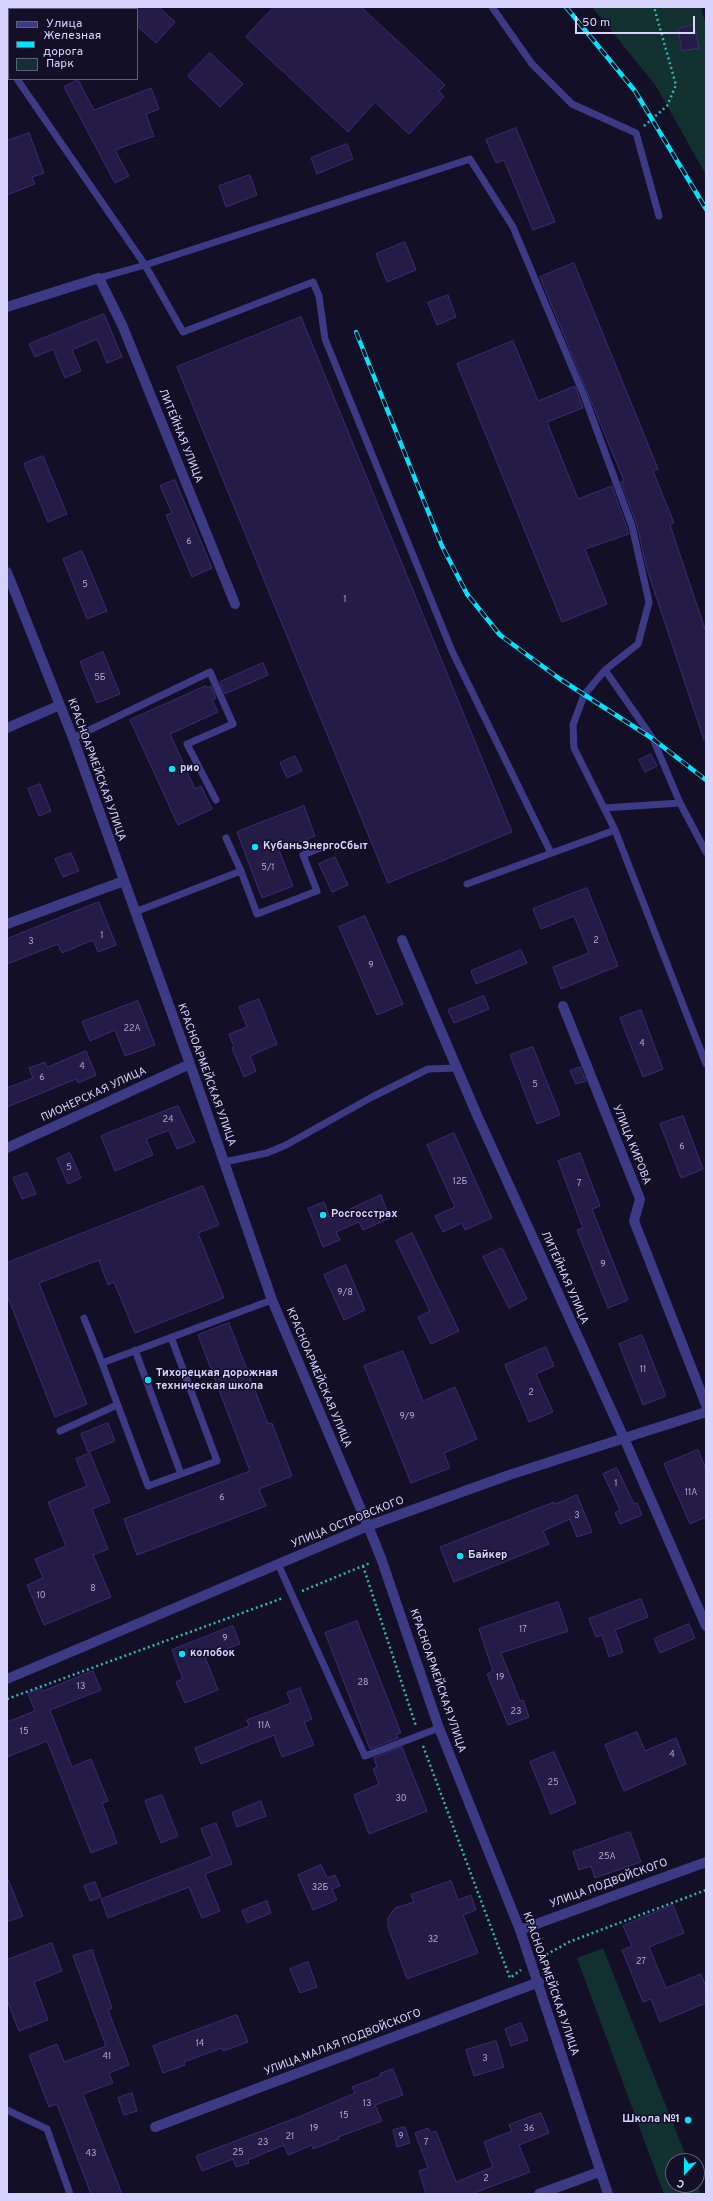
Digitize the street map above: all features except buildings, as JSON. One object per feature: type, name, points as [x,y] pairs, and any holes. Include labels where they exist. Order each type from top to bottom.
[{"type":"street","points":[[7,307],[99,278]]},
{"type":"street","name":"ЛИТЕЙНАЯ УЛИЦА","points":[[99,278],[123,327],[235,604]]},
{"type":"street","name":"КРАСНОАРМЕЙСКАЯ УЛИЦА","points":[[7,572],[73,738],[190,1064],[272,1300],[381,1558],[439,1728],[520,1930],[530,1964],[539,1982],[599,2172],[608,2194]]},
{"type":"street","points":[[7,728],[60,705]]},
{"type":"street","points":[[7,924],[124,881]]},
{"type":"street","name":"ЛИТЕЙНАЯ УЛИЦА","points":[[402,940],[457,1068],[624,1438],[706,1626]]},
{"type":"street","name":"УЛИЦА КИРОВА","points":[[563,1006],[640,1199],[634,1221],[706,1405]]},
{"type":"street","name":"ПИОНЕРСКАЯ УЛИЦА","points":[[7,1148],[190,1064]]},
{"type":"street","name":"УЛИЦА ОСТРОВСКОГО","points":[[7,1679],[368,1526],[509,1475],[706,1412]]},
{"type":"street","name":"УЛИЦА ПОДВОЙСКОГО","points":[[520,1930],[706,1862]]},
{"type":"street","name":"УЛИЦА МАЛАЯ ПОДВОЙСКОГО","points":[[155,2126],[539,1982]]},
{"type":"street","points":[[539,2194],[599,2172]]},
{"type":"lane","points":[[492,7],[532,64],[572,104],[636,133],[659,216]]},
{"type":"lane","points":[[18,80],[145,265],[183,332],[313,282],[319,296],[325,339],[452,651],[551,853]]},
{"type":"lane","points":[[99,278],[145,265],[470,159],[513,227],[585,398],[632,526],[649,602],[638,644],[605,670],[584,695],[573,725],[574,748],[615,830],[706,1064]]},
{"type":"lane","points":[[605,670],[653,739],[680,803],[706,852]]},
{"type":"lane","points":[[73,738],[210,672],[233,724],[187,744],[216,800]]},
{"type":"lane","points":[[604,808],[680,803]]},
{"type":"lane","points":[[467,884],[615,830]]},
{"type":"lane","points":[[226,838],[257,914],[317,891],[303,855],[325,846]]},
{"type":"lane","points":[[135,912],[240,872]]},
{"type":"lane","points":[[224,1162],[267,1153],[286,1145],[372,1097],[428,1070],[457,1068]]},
{"type":"lane","points":[[102,1363],[272,1300]]},
{"type":"lane","points":[[84,1318],[148,1486],[217,1461],[171,1337]]},
{"type":"lane","points":[[135,1350],[181,1474]]},
{"type":"lane","points":[[60,1431],[117,1405]]},
{"type":"lane","points":[[278,1564],[365,1756],[439,1728]]},
{"type":"lane","points":[[7,2110],[47,2129],[70,2194]]},
{"type":"path","points":[[636,133],[667,106],[676,84],[654,7]]},
{"type":"path","points":[[7,1699],[292,1595],[381,1558]]},
{"type":"green space","points":[[592,7],[701,7],[706,26],[706,175],[656,86]]},
{"type":"green space","points":[[603,1948],[685,2153],[665,2153],[665,2193],[701,2194],[664,2194],[577,1958]]},
{"type":"railway","points":[[566,7],[635,91],[706,209]]},
{"type":"railway","points":[[356,332],[442,546],[467,594],[500,635],[560,679],[653,739],[706,780]]},
{"type":"place","name":"рио","points":[[172,769]]},
{"type":"place","name":"КубаньЭнергоСбыт","points":[[255,847]]},
{"type":"place","name":"Росгосстрах","points":[[323,1215]]},
{"type":"place","name":"Тихорецкая дорожная техническая школа","points":[[148,1380]]},
{"type":"place","name":"Байкер","points":[[460,1556]]},
{"type":"place","name":"колобок","points":[[182,1654]]},
{"type":"place","name":"Школа №1","points":[[688,2120]]}]
